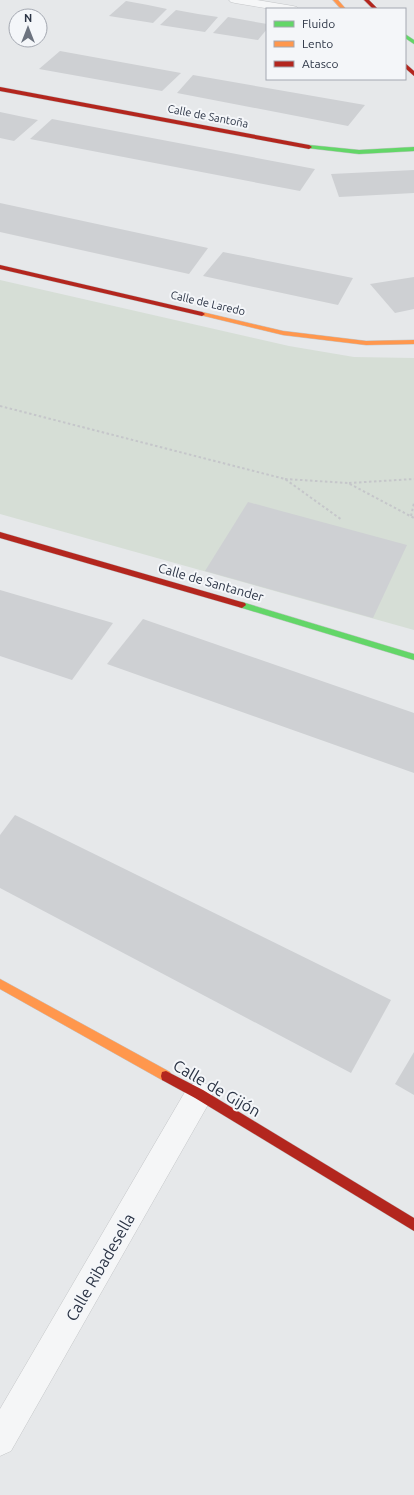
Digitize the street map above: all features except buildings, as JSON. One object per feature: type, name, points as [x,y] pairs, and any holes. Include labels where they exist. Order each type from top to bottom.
[{"type":"street","points":[[235,0],[287,8]]},
{"type":"street","points":[[335,0],[343,8]]},
{"type":"street","points":[[366,0],[375,8]]},
{"type":"street","points":[[406,36],[414,43]]},
{"type":"street","points":[[406,67],[414,74]]},
{"type":"street","name":"Calle de Santoña","points":[[0,89],[309,147],[359,152],[414,149]]},
{"type":"street","name":"Calle de Laredo","points":[[0,267],[283,333],[366,343],[414,342]]},
{"type":"street","name":"Calle de Santander","points":[[0,535],[315,626],[414,657]]},
{"type":"street","name":"Calle de Gijón","points":[[0,984],[199,1094],[414,1226]]},
{"type":"street","name":"Calle Ribadesella","points":[[0,1440],[199,1094]]},
{"type":"path","points":[[0,406],[285,478],[348,483],[414,479]]},
{"type":"path","points":[[285,478],[342,520]]},
{"type":"path","points":[[348,483],[413,517],[414,503]]},
{"type":"shaded area","points":[[0,280],[289,346],[354,357],[414,358],[414,630],[0,514]]},
{"type":"traffic: fast","points":[[406,36],[414,43]]},
{"type":"traffic: fast","points":[[309,147],[359,152],[414,149]]},
{"type":"traffic: fast","points":[[242,605],[414,657]]},
{"type":"traffic: slow","points":[[335,0],[343,8]]},
{"type":"traffic: slow","points":[[202,314],[283,333],[366,343],[414,342]]},
{"type":"traffic: slow","points":[[0,984],[166,1076]]},
{"type":"traffic: jam","points":[[366,0],[375,8]]},
{"type":"traffic: jam","points":[[406,66],[414,74]]},
{"type":"traffic: jam","points":[[0,89],[309,147]]},
{"type":"traffic: jam","points":[[0,267],[202,314]]},
{"type":"traffic: jam","points":[[0,535],[242,605]]},
{"type":"traffic: jam","points":[[166,1076],[199,1094],[414,1225]]}]
